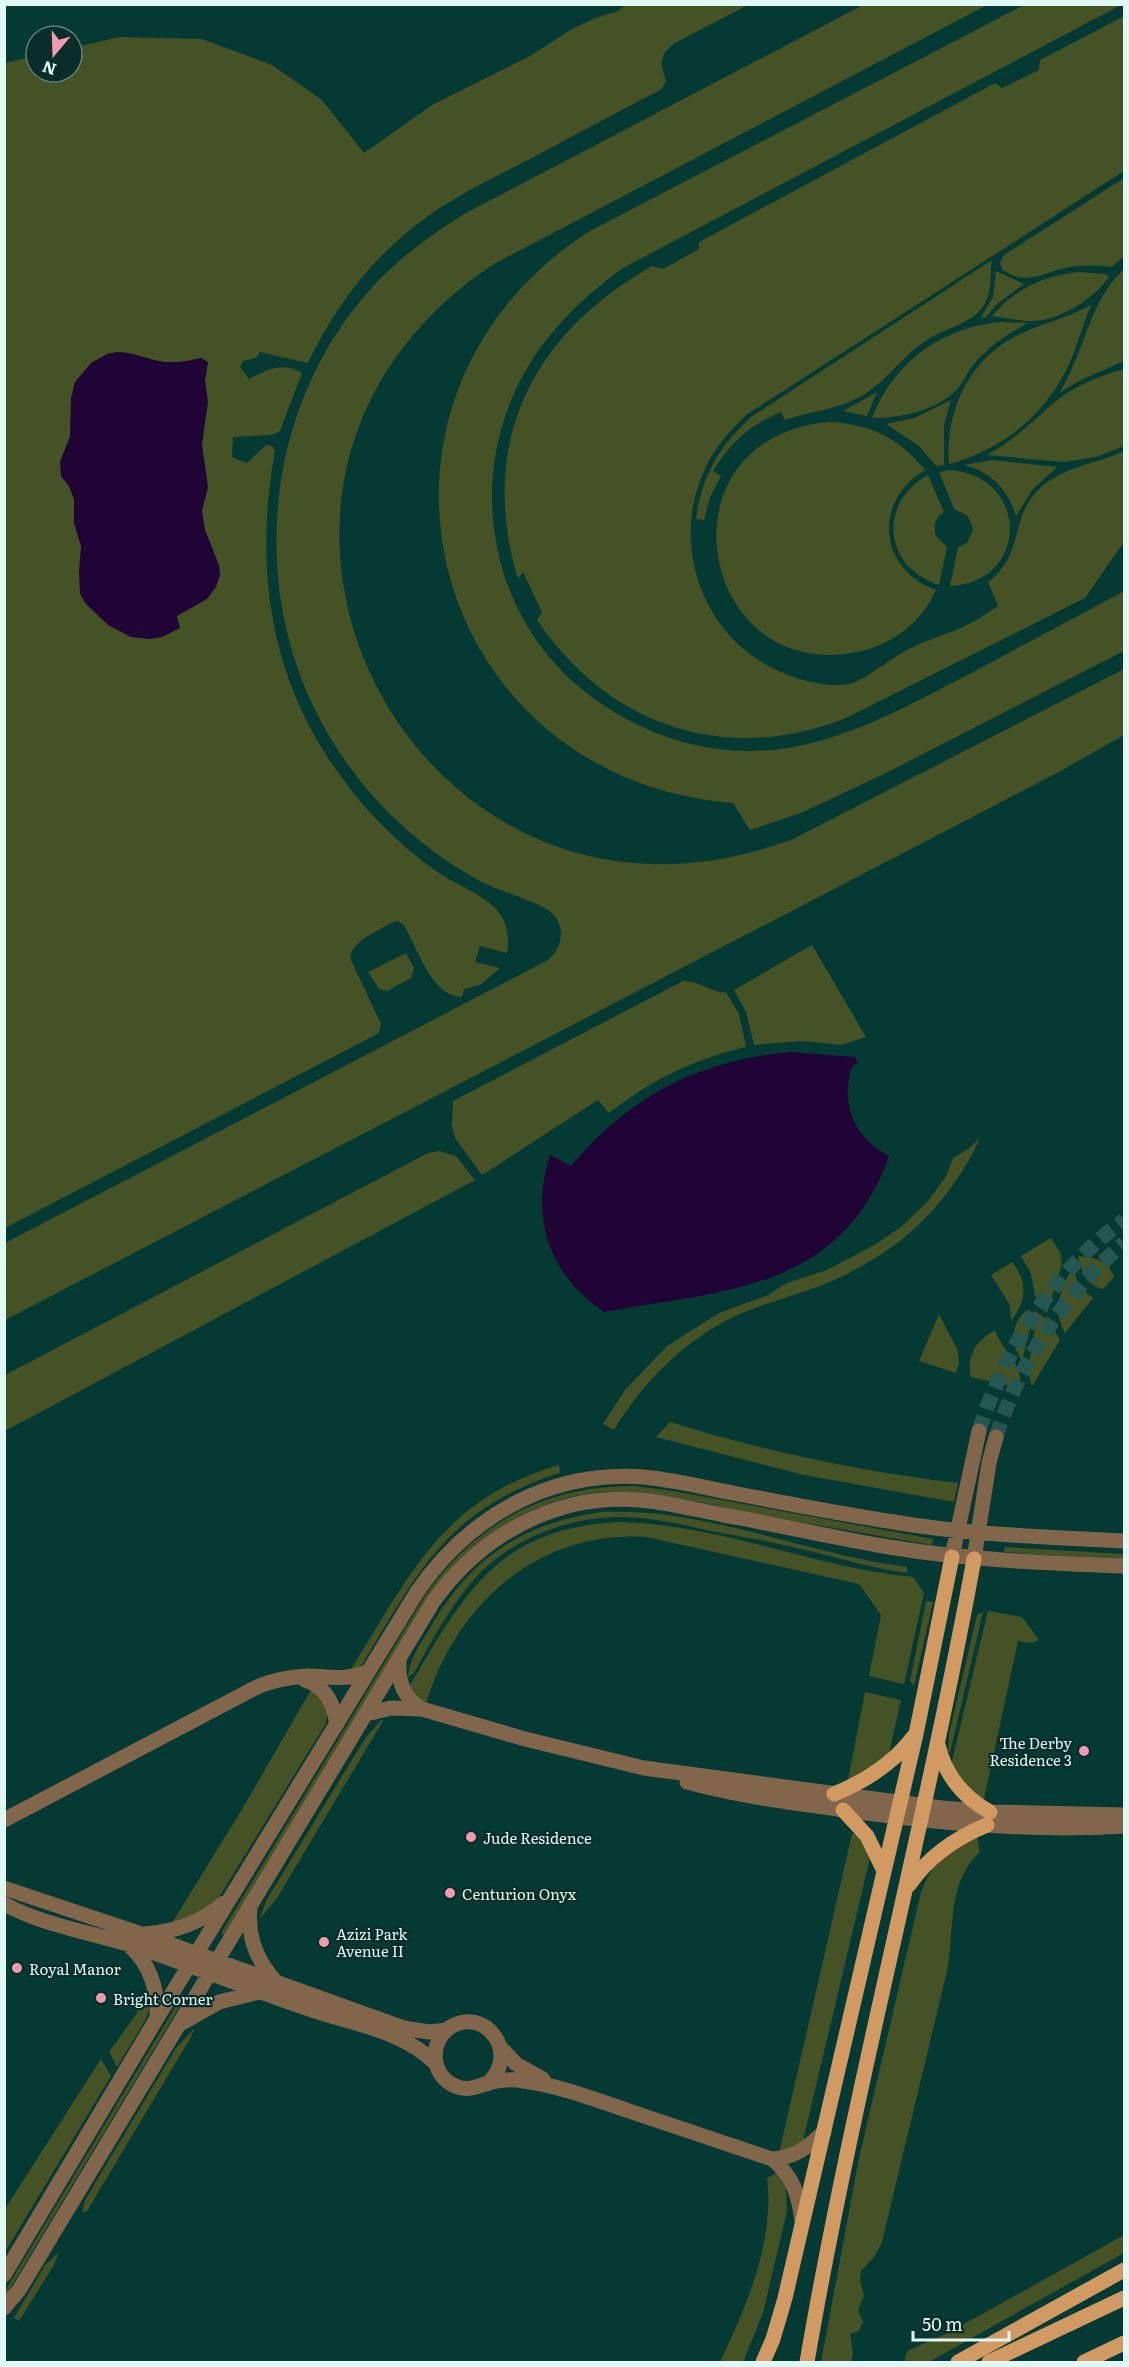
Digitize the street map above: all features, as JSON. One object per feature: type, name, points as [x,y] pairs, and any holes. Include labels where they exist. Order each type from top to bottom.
[{"type":"main road","points":[[763,2362],[780,2319],[824,2132],[916,1734],[952,1557]]},
{"type":"main road","points":[[807,2362],[840,2186],[906,1890],[975,1559]]},
{"type":"main road","points":[[834,1794],[878,1772],[899,1755],[916,1734]]},
{"type":"main road","points":[[906,1890],[923,1867],[938,1853],[988,1819],[955,1784],[944,1764],[937,1742]]},
{"type":"main road","points":[[843,1810],[867,1836],[884,1872]]},
{"type":"main road","points":[[958,2362],[1125,2270]]},
{"type":"main road","points":[[989,2362],[1125,2298]]},
{"type":"main road","points":[[1084,2362],[1125,2343]]},
{"type":"main road","points":[[1084,2362],[1125,2351]]},
{"type":"street","points":[[952,1557],[979,1431]]},
{"type":"street","points":[[975,1559],[989,1463],[996,1437]]},
{"type":"street","points":[[4,2276],[157,2018],[417,1592],[455,1544],[487,1519],[523,1499],[562,1485],[582,1480],[623,1477],[664,1480],[958,1532],[1125,1541]]},
{"type":"street","points":[[4,2308],[18,2290],[444,1586],[472,1557],[504,1533],[521,1523],[549,1512],[578,1504],[618,1499],[658,1502],[853,1541],[952,1557],[1125,1566]]},
{"type":"street","points":[[399,1660],[398,1674],[402,1688],[410,1701],[422,1709]]},
{"type":"street","points":[[4,1820],[250,1690],[278,1680],[310,1676],[342,1679],[369,1671]]},
{"type":"street","points":[[297,1678],[323,1690],[334,1707],[337,1724]]},
{"type":"street","points":[[366,1714],[391,1708],[422,1709],[525,1739],[742,1795],[843,1810],[898,1810]]},
{"type":"street","points":[[644,1768],[834,1794],[898,1810],[922,1813],[1070,1828],[1125,1826]]},
{"type":"street","points":[[988,1819],[1125,1815]]},
{"type":"street","points":[[4,1888],[142,1934],[193,1960]]},
{"type":"street","points":[[142,1934],[164,1932],[186,1926],[210,1914],[231,1897]]},
{"type":"street","points":[[4,1904],[129,1945],[276,1982],[404,2028],[429,2032],[447,2030],[458,2024],[477,2024],[494,2035],[501,2048],[516,2064],[553,2085]]},
{"type":"street","points":[[250,1906],[249,1926],[253,1945],[262,1965],[276,1982]]},
{"type":"street","points":[[129,1945],[143,1960],[152,1979],[157,1998],[157,2018]]},
{"type":"street","points":[[213,1967],[259,1992],[400,2038],[416,2046],[436,2064],[443,2077],[458,2087],[476,2088],[487,2084],[517,2080],[553,2085],[772,2159],[786,2172],[796,2189],[802,2225]]},
{"type":"street","points":[[177,2026],[219,2002],[259,1992]]},
{"type":"street","points":[[436,2064],[435,2049],[447,2030]]},
{"type":"street","points":[[487,2084],[500,2068],[501,2048]]},
{"type":"street","points":[[772,2159],[801,2152],[824,2132]]},
{"type":"green space","points":[[625,5],[748,5],[673,44],[665,52],[661,63],[666,81],[662,89],[467,192],[411,229],[375,262],[359,281],[331,320],[308,363],[260,352],[256,358],[243,361],[240,367],[249,379],[268,370],[282,367],[295,369],[302,373],[280,431],[272,435],[233,437],[232,457],[247,463],[266,445],[272,446],[275,451],[266,529],[271,606],[278,644],[305,718],[336,770],[389,832],[436,871],[484,899],[497,910],[507,930],[507,953],[480,946],[475,962],[500,968],[480,985],[464,989],[462,997],[451,995],[433,980],[403,924],[397,921],[391,923],[358,943],[351,954],[351,960],[381,1024],[379,1033],[5,1228],[5,63],[24,59],[24,84],[84,84],[84,45],[119,37],[202,39],[272,65],[322,100],[364,153],[432,105],[530,56],[572,29],[618,11]]},
{"type":"green space","points":[[863,5],[987,5],[494,264],[396,358],[347,467],[343,580],[377,688],[445,778],[541,840],[658,864],[793,839],[1124,669],[1124,735],[1057,773],[5,1320],[5,1243],[548,960],[557,950],[561,932],[553,914],[540,905],[484,883],[460,869],[416,838],[376,800],[328,734],[302,679],[285,621],[277,561],[278,501],[289,442],[309,385],[337,332],[385,274],[440,229],[464,214]]},
{"type":"green space","points":[[1024,5],[1121,5],[623,268],[583,300],[549,337],[529,365],[508,407],[496,451],[492,496],[496,541],[508,585],[527,625],[554,662],[588,694],[606,707],[664,736],[706,747],[750,751],[809,744],[838,735],[867,725],[922,699],[1124,591],[1124,651],[882,775],[803,812],[750,830],[733,803],[628,778],[544,727],[484,656],[448,571],[439,480],[458,389],[508,304],[588,232]]},
{"type":"green space","points":[[1124,16],[1124,171],[746,415],[723,440],[709,461],[696,495],[691,522],[691,549],[696,575],[706,600],[720,624],[738,644],[760,661],[788,675],[820,684],[847,685],[863,678],[909,649],[963,627],[998,606],[988,582],[1000,571],[1008,559],[1030,499],[1040,488],[1059,475],[1124,451],[1124,542],[1085,598],[844,719],[799,732],[756,738],[713,736],[672,726],[634,710],[598,687],[566,657],[537,620],[542,612],[523,572],[518,579],[507,529],[505,482],[511,438],[525,397],[546,359],[575,324],[610,293],[652,266],[663,269],[699,249],[699,242],[995,83],[1002,88],[1039,70],[1040,60]]},
{"type":"green space","points":[[1124,178],[1124,256],[1112,267],[1070,267],[1027,278],[1011,275],[1002,269],[1000,262],[1004,255]]},
{"type":"green space","points":[[992,260],[989,294],[979,311],[973,317],[920,345],[870,391],[842,405],[785,420],[781,412],[760,422],[734,443],[713,471],[721,476],[710,497],[704,520],[696,519],[702,489],[714,463],[730,439],[751,417]]},
{"type":"green space","points":[[1124,269],[1124,361],[1081,380],[1059,393],[1068,378],[1094,312],[1112,282]]},
{"type":"green space","points":[[996,271],[1024,284],[998,303],[985,318],[981,317],[993,297]]},
{"type":"green space","points":[[1080,272],[1106,274],[1109,277],[1080,304],[1062,314],[1037,321],[992,316],[1010,298],[1031,285],[1054,276]]},
{"type":"green space","points":[[1091,305],[1070,362],[1049,398],[1036,413],[1022,427],[988,449],[949,464],[951,425],[956,406],[974,372],[986,358],[1001,345],[1018,335]]},
{"type":"green space","points":[[1000,322],[1028,323],[1005,336],[985,352],[950,396],[918,412],[894,417],[872,418],[893,380],[922,351],[958,332]]},
{"type":"green space","points":[[1124,369],[1124,446],[1096,457],[1064,462],[987,455],[1012,439],[1057,400],[1075,388]]},
{"type":"green space","points":[[877,392],[867,416],[843,411]]},
{"type":"green space","points":[[951,400],[944,425],[944,465],[936,466],[919,446],[886,424],[914,418]]},
{"type":"green space","points":[[828,422],[857,425],[882,434],[905,449],[925,470],[908,483],[896,499],[890,516],[889,534],[893,551],[903,567],[917,580],[936,590],[915,621],[885,643],[861,651],[806,653],[763,634],[733,600],[718,557],[719,512],[736,470],[772,438]]},
{"type":"green space","points":[[992,460],[1057,467],[1033,489],[1016,516],[1013,506],[997,483],[982,472],[964,465]]},
{"type":"green space","points":[[949,470],[976,476],[995,490],[1006,508],[1010,528],[1006,549],[995,567],[976,580],[950,586],[958,547],[967,543],[973,529],[968,516],[954,509],[939,472]]},
{"type":"green space","points":[[928,475],[944,512],[935,526],[936,536],[947,547],[939,585],[921,577],[907,565],[898,550],[894,534],[895,518],[900,502],[912,487]]},
{"type":"green space","points":[[812,945],[866,1037],[842,1045],[802,1041],[754,1045],[746,1012],[734,990]]},
{"type":"green space","points":[[406,953],[414,968],[411,978],[387,991],[379,989],[368,972]]},
{"type":"green space","points":[[683,981],[726,992],[739,1014],[746,1047],[691,1064],[674,1072],[641,1090],[609,1113],[598,1100],[482,1175],[455,1138],[452,1126],[453,1101]]},
{"type":"green space","points":[[980,1138],[951,1188],[914,1229],[892,1247],[844,1276],[749,1310],[710,1330],[678,1354],[649,1382],[614,1430],[603,1424],[625,1390],[667,1346],[719,1313],[768,1295],[787,1283],[827,1270],[876,1244],[901,1227],[928,1201],[946,1176],[953,1158]]},
{"type":"green space","points":[[439,1151],[456,1156],[475,1180],[5,1431],[5,1375],[428,1153]]},
{"type":"green space","points":[[1051,1238],[1060,1252],[1062,1264],[1047,1313],[1035,1296],[1031,1274],[1021,1256]]},
{"type":"green space","points":[[1078,1256],[1104,1263],[1114,1277],[1103,1289],[1097,1287],[1088,1281]]},
{"type":"green space","points":[[1012,1262],[1021,1277],[1023,1292],[1020,1306],[1011,1321],[1010,1305],[991,1275]]},
{"type":"green space","points":[[1073,1268],[1079,1287],[1093,1298],[1065,1333],[1059,1316],[1059,1299],[1064,1283]]},
{"type":"green space","points":[[1026,1310],[1030,1328],[1022,1361],[1015,1347],[1014,1335],[1017,1323]]},
{"type":"green space","points":[[1035,1311],[1049,1321],[1060,1340],[1032,1386],[1029,1368],[1035,1331],[1033,1312]]},
{"type":"green space","points":[[939,1314],[958,1351],[959,1363],[956,1373],[919,1361]]},
{"type":"green space","points":[[995,1330],[1016,1365],[1020,1388],[971,1377],[970,1362],[974,1349]]},
{"type":"green space","points":[[670,1422],[813,1459],[958,1483],[954,1502],[804,1475],[656,1437]]},
{"type":"green space","points":[[559,1465],[560,1473],[522,1487],[490,1504],[441,1546],[402,1599],[363,1663],[353,1672],[351,1669],[412,1572],[458,1519],[486,1498],[519,1480]]},
{"type":"green space","points":[[634,1486],[673,1491],[933,1539],[932,1545],[683,1499],[628,1492],[582,1495],[556,1501],[508,1523],[465,1556],[430,1596],[224,1935],[221,1933],[426,1594],[446,1569],[491,1528],[543,1501],[571,1493]]},
{"type":"green space","points":[[602,1512],[641,1512],[717,1524],[869,1561],[907,1567],[907,1573],[868,1566],[782,1544],[658,1520],[618,1517],[573,1523],[530,1538],[491,1563],[457,1600],[414,1673],[408,1677],[416,1651],[446,1603],[481,1563],[523,1535],[573,1517]]},
{"type":"green space","points":[[619,1522],[693,1530],[876,1572],[913,1577],[924,1593],[904,1684],[869,1676],[881,1615],[859,1584],[646,1537],[607,1538],[570,1546],[537,1561],[506,1581],[480,1606],[457,1635],[439,1668],[426,1704],[409,1687],[448,1622],[468,1595],[489,1572],[514,1552],[543,1537],[577,1527]]},
{"type":"green space","points":[[1005,1547],[1124,1554],[1124,1561],[1004,1552]]},
{"type":"green space","points":[[926,1601],[933,1602],[914,1686],[910,1681]]},
{"type":"green space","points":[[988,1611],[1022,1617],[1039,1640],[1031,1643],[1018,1641],[984,1799],[967,1789],[951,1765]]},
{"type":"green space","points":[[983,1612],[950,1753],[948,1752],[949,1734],[977,1615]]},
{"type":"green space","points":[[312,1688],[320,1695],[327,1709],[325,1725],[218,1899],[205,1911],[172,1923],[244,1806]]},
{"type":"green space","points":[[865,1692],[901,1700],[889,1753],[870,1770],[848,1780]]},
{"type":"green space","points":[[381,1720],[383,1721],[277,1898],[259,1920],[267,1899],[366,1737]]},
{"type":"green space","points":[[852,1834],[860,1834],[870,1858],[802,2145],[779,2153]]},
{"type":"green space","points":[[977,1836],[980,1852],[969,1864],[957,1892],[947,1971],[882,2242],[875,2256],[861,2271],[860,2280],[864,2296],[858,2310],[863,2322],[859,2331],[850,2334],[853,2353],[851,2362],[821,2362],[859,2158],[921,1892],[931,1872],[943,1858]]},
{"type":"green space","points":[[183,1994],[186,1996],[5,2297],[5,2291]]},
{"type":"green space","points":[[137,2003],[151,2003],[146,2019],[117,2067],[109,2052],[137,2013]]},
{"type":"green space","points":[[195,2028],[87,2211],[82,2213],[85,2200],[176,2048]]},
{"type":"green space","points":[[101,2059],[111,2076],[5,2252],[5,2209]]},
{"type":"green space","points":[[778,2172],[786,2187],[787,2211],[763,2313],[743,2362],[720,2362],[756,2273],[767,2226],[767,2178]]},
{"type":"green space","points":[[1124,2235],[1124,2253],[929,2362],[905,2362],[905,2356],[909,2350],[948,2333]]},
{"type":"green space","points":[[59,2252],[54,2265],[19,2321],[14,2318],[45,2265]]},
{"type":"shaded area","points":[[117,352],[164,362],[201,358],[208,362],[205,381],[208,402],[202,444],[208,487],[202,511],[205,530],[219,565],[220,575],[216,587],[207,599],[177,616],[180,628],[162,637],[150,639],[131,637],[108,625],[86,604],[80,594],[81,546],[74,523],[74,499],[69,486],[61,476],[60,462],[70,436],[71,398],[75,382],[91,363],[107,354]]},
{"type":"shaded area","points":[[791,1052],[855,1057],[858,1063],[852,1066],[848,1094],[853,1118],[867,1140],[889,1156],[868,1201],[841,1234],[809,1259],[774,1276],[734,1289],[604,1312],[585,1297],[570,1280],[557,1262],[549,1243],[542,1201],[550,1155],[571,1166],[617,1120],[642,1101],[669,1086],[726,1063]]},
{"type":"tunnel","points":[[979,1431],[1003,1370],[1035,1314],[1075,1263],[1124,1220]]},
{"type":"tunnel","points":[[996,1437],[1018,1382],[1046,1331],[1082,1284],[1124,1243]]},
{"type":"place","name":"The Derby Residence 3","points":[[1084,1751]]},
{"type":"place","name":"Jude Residence","points":[[471,1837]]},
{"type":"place","name":"Centurion Onyx","points":[[450,1893]]},
{"type":"place","name":"Azizi Park Avenue II","points":[[324,1942]]},
{"type":"place","name":"Royal Manor","points":[[17,1968]]},
{"type":"place","name":"Bright Corner","points":[[101,1998]]}]
